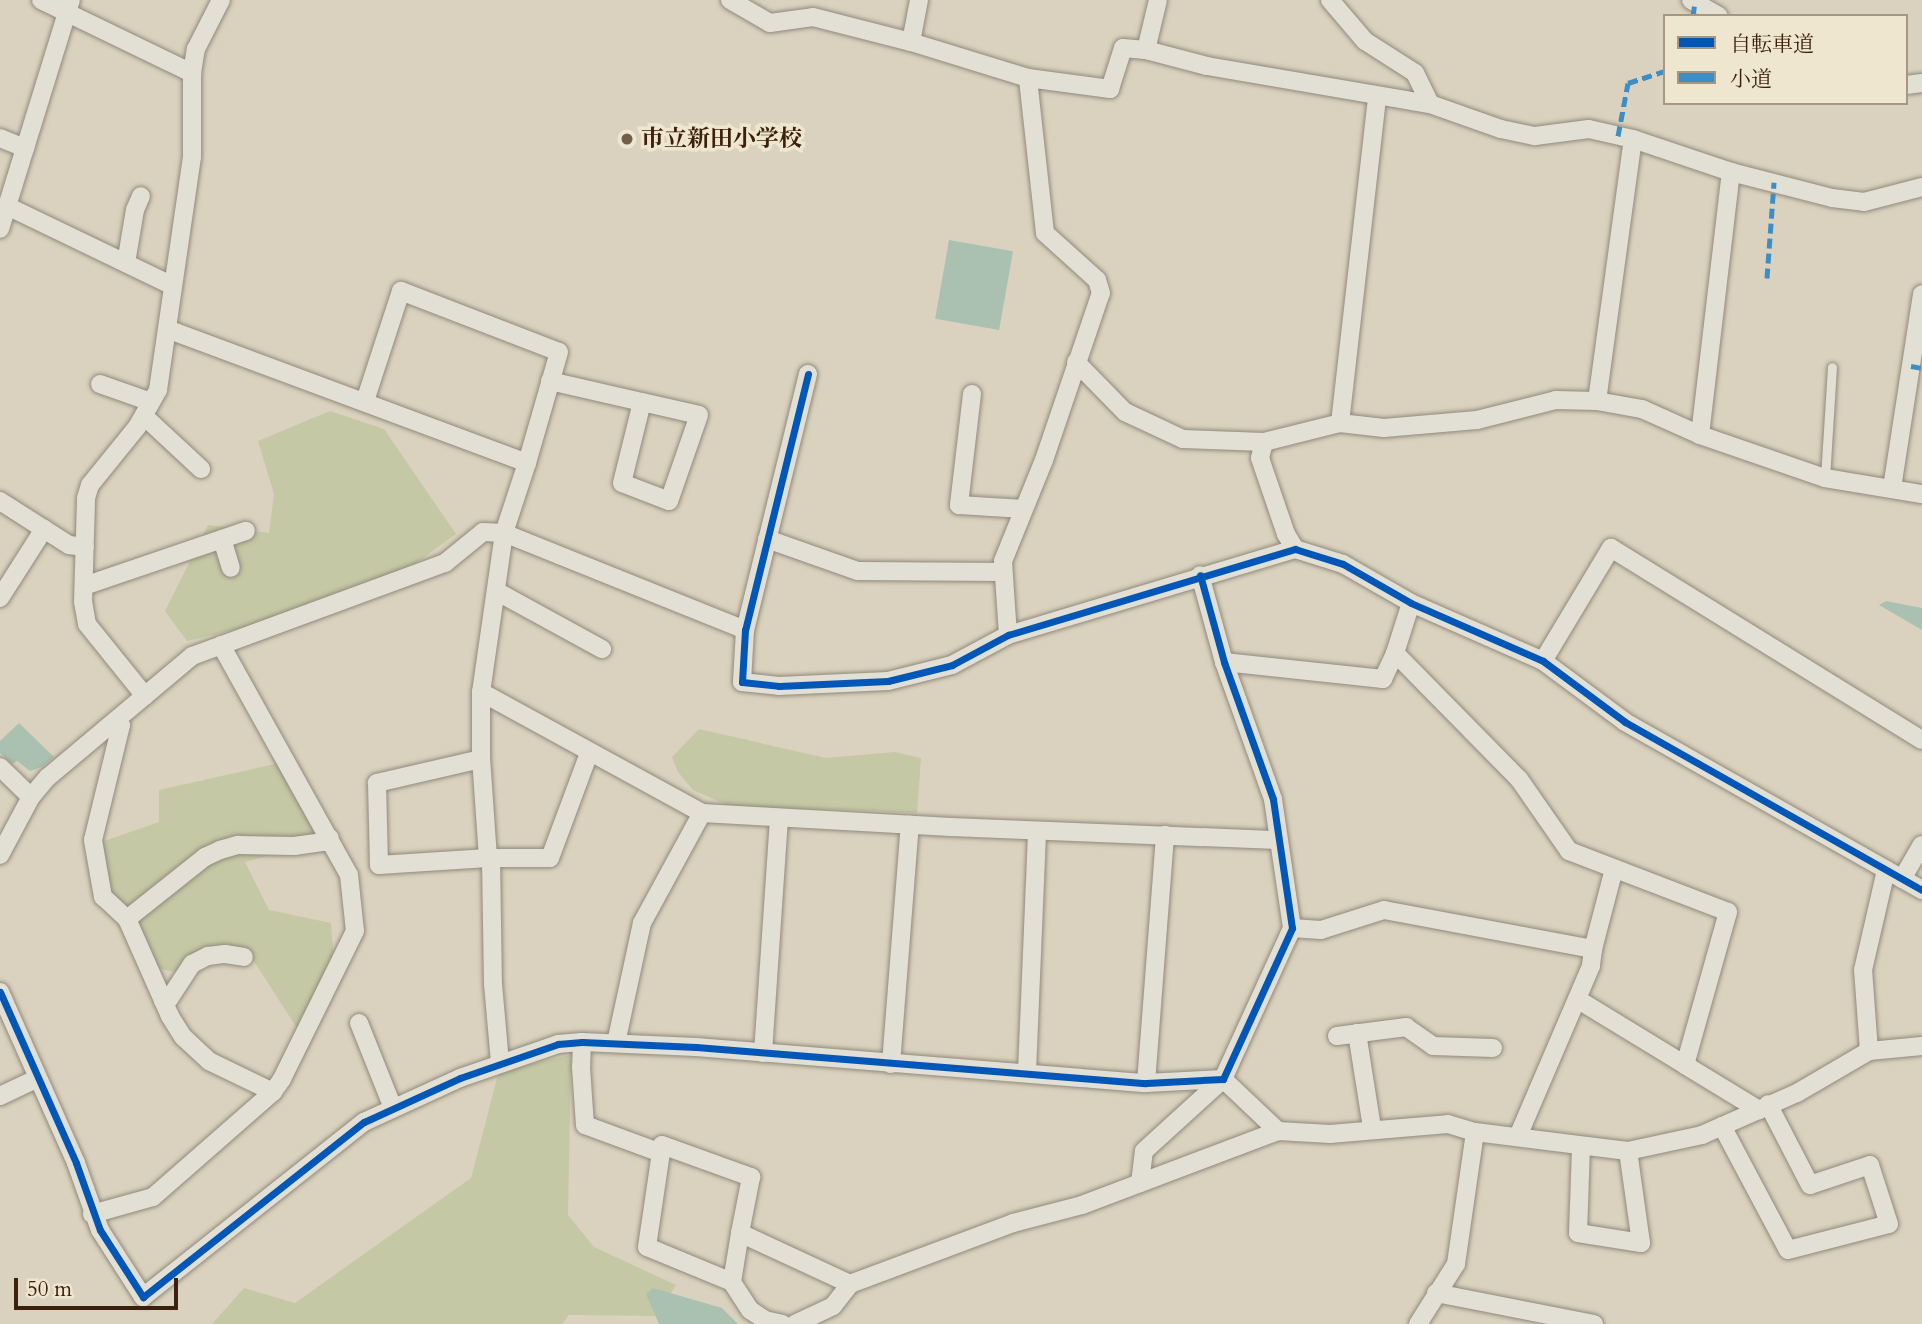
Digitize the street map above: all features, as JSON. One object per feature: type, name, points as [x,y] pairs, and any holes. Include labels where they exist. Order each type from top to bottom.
[{"type":"street","points":[[41,0],[69,5],[192,73]]},
{"type":"street","points":[[145,696],[88,624],[84,586],[86,498],[90,485],[122,449],[158,390],[192,157],[192,73],[196,49],[221,0]]},
{"type":"street","points":[[730,0],[770,23],[813,17],[911,42],[1028,78],[1110,89],[1123,48],[1146,50],[1207,66],[1430,104],[1501,129],[1535,136],[1589,129],[1633,139],[1731,172],[1832,198],[1864,202],[1922,187]]},
{"type":"street","points":[[911,42],[919,0]]},
{"type":"street","points":[[1146,50],[1158,0]]},
{"type":"street","points":[[1330,0],[1365,41],[1415,73],[1430,104]]},
{"type":"street","points":[[1691,0],[1716,14]]},
{"type":"street","points":[[0,229],[69,5]]},
{"type":"street","points":[[1008,635],[1001,572],[1044,460],[1101,293],[1097,280],[1045,233],[1028,78]]},
{"type":"street","points":[[1340,423],[1377,97]]},
{"type":"street","points":[[0,138],[25,148]]},
{"type":"street","points":[[1597,401],[1633,139]]},
{"type":"street","points":[[1700,435],[1731,172]]},
{"type":"street","points":[[126,263],[135,210],[141,196]]},
{"type":"street","points":[[7,206],[173,286]]},
{"type":"street","points":[[365,401],[401,291],[559,352],[504,533],[481,692],[481,759],[489,858],[493,984],[500,1062]]},
{"type":"street","points":[[1892,488],[1922,294]]},
{"type":"street","points":[[167,329],[527,463]]},
{"type":"street","points":[[1076,362],[1125,412],[1183,439],[1264,442],[1340,423],[1384,428],[1476,419],[1556,400],[1597,401],[1642,409],[1700,435],[1825,478],[1922,494]]},
{"type":"street","points":[[808,374],[745,630],[742,682],[779,686],[888,681],[952,665],[1008,635],[1200,575],[1295,550],[1343,564],[1411,603],[1544,661],[1625,722],[1760,795],[1922,890]]},
{"type":"street","points":[[550,381],[642,401],[699,415],[669,501],[621,483],[642,401]]},
{"type":"street","points":[[100,384],[147,409],[201,469]]},
{"type":"street","points":[[972,394],[959,505],[1024,509]]},
{"type":"street","points":[[1264,442],[1260,458],[1286,534],[1295,550]]},
{"type":"street","points":[[0,501],[69,545],[85,547]]},
{"type":"street","points":[[0,597],[44,529]]},
{"type":"street","points":[[84,586],[246,531]]},
{"type":"street","points":[[0,855],[31,797],[48,777],[192,656],[445,563],[455,551],[483,532],[504,533],[745,630]]},
{"type":"street","points":[[222,539],[231,568]]},
{"type":"street","points":[[767,539],[858,571],[1001,572]]},
{"type":"street","points":[[1544,661],[1611,548],[1922,740]]},
{"type":"street","points":[[1140,1183],[1144,1151],[1223,1079],[1292,928],[1273,799],[1224,662],[1200,575]]},
{"type":"street","points":[[496,591],[602,649]]},
{"type":"street","points":[[1224,662],[1383,679],[1395,653],[1411,603]]},
{"type":"street","points":[[92,1214],[153,1197],[273,1092],[282,1079],[355,931],[349,875],[221,645]]},
{"type":"street","points":[[1395,653],[1519,779],[1569,851],[1728,912],[1685,1065]]},
{"type":"street","points":[[481,692],[702,813],[779,819],[1278,840]]},
{"type":"street","points":[[117,720],[121,725],[93,840],[103,897],[127,919],[163,1002],[183,1038],[209,1061],[273,1092]]},
{"type":"street","points":[[481,759],[377,783],[379,865],[489,858],[550,858],[589,753]]},
{"type":"street","points":[[0,767],[31,797]]},
{"type":"street","points":[[616,1043],[642,923],[702,813]]},
{"type":"street","points":[[762,1053],[779,819]]},
{"type":"street","points":[[891,1064],[910,825]]},
{"type":"street","points":[[1027,1072],[1037,831]]},
{"type":"street","points":[[1146,1083],[1165,835]]},
{"type":"street","points":[[127,919],[205,857],[220,850],[238,845],[294,846],[324,842],[330,838]]},
{"type":"street","points":[[1869,1052],[1863,970],[1894,874],[1922,845]]},
{"type":"street","points":[[1518,1136],[1591,966],[1614,869]]},
{"type":"street","points":[[1292,928],[1321,930],[1384,909],[1593,949]]},
{"type":"street","points":[[163,1002],[169,999],[192,964],[208,956],[225,954],[244,957]]},
{"type":"street","points":[[0,992],[76,1163],[92,1214],[143,1297],[364,1122],[500,1062],[535,1050],[582,1042],[1027,1072],[1146,1083],[1223,1079],[1278,1131]]},
{"type":"street","points":[[1577,999],[1685,1065],[1763,1107],[1810,1185],[1870,1165],[1889,1224],[1788,1250],[1723,1126]]},
{"type":"street","points":[[359,1023],[393,1108]]},
{"type":"street","points":[[1337,1036],[1406,1027],[1433,1046],[1493,1048]]},
{"type":"street","points":[[1357,1033],[1372,1128]]},
{"type":"street","points":[[582,1042],[585,1125],[661,1153]]},
{"type":"street","points":[[795,1324],[833,1306],[850,1284],[1013,1223],[1082,1205],[1278,1131],[1330,1134],[1372,1128],[1448,1124],[1475,1132],[1628,1152],[1702,1135],[1797,1093],[1869,1052],[1922,1046]]},
{"type":"street","points":[[0,1096],[38,1078]]},
{"type":"street","points":[[1418,1324],[1455,1264],[1475,1132]]},
{"type":"street","points":[[732,1282],[751,1177],[662,1145],[647,1247],[732,1282],[750,1310],[771,1323]]},
{"type":"street","points":[[1581,1147],[1578,1233],[1641,1243],[1628,1152]]},
{"type":"street","points":[[740,1233],[850,1284]]},
{"type":"street","points":[[1436,1293],[1594,1324]]},
{"type":"lane","points":[[1825,478],[1832,367]]},
{"type":"shaded area","points":[[949,240],[1013,251],[999,330],[935,319]]},
{"type":"shaded area","points":[[330,411],[384,429],[456,534],[401,574],[264,623],[187,641],[165,611],[208,525],[269,533],[274,494],[258,441]]},
{"type":"shaded area","points":[[1886,601],[1922,608],[1922,630],[1879,605]]},
{"type":"shaded area","points":[[19,723],[54,757],[42,767],[30,771],[17,761],[12,764],[0,753],[0,741]]},
{"type":"shaded area","points":[[699,729],[826,758],[895,752],[921,758],[917,813],[823,809],[741,811],[693,790],[678,772],[672,757]]},
{"type":"shaded area","points":[[279,763],[322,841],[245,862],[269,910],[331,923],[335,976],[302,1036],[250,955],[227,944],[204,951],[190,975],[155,968],[89,869],[96,844],[159,822],[159,790]]},
{"type":"shaded area","points":[[571,1055],[568,1215],[594,1247],[676,1285],[656,1316],[569,1315],[562,1324],[212,1324],[244,1288],[295,1303],[471,1178],[499,1071]]},
{"type":"shaded area","points":[[653,1288],[722,1308],[738,1324],[659,1324],[646,1294]]},
{"type":"marked path","points":[[1693,14],[1695,2]]},
{"type":"marked path","points":[[1618,136],[1628,83],[1663,72]]},
{"type":"marked path","points":[[1767,278],[1774,182]]},
{"type":"marked path","points":[[1911,366],[1922,368]]},
{"type":"cycle path","points":[[808,374],[745,630],[742,682],[779,686],[888,681],[952,665],[1008,635],[1295,549],[1343,564],[1411,603],[1543,661],[1625,722],[1922,890]]},
{"type":"cycle path","points":[[0,992],[76,1163],[100,1230],[143,1297],[364,1122],[460,1078],[558,1044],[582,1042],[696,1047],[1146,1083],[1223,1079],[1292,928],[1273,799],[1224,662],[1200,575]]},
{"type":"place","name":"市立新田小学校","points":[[627,139]]}]
